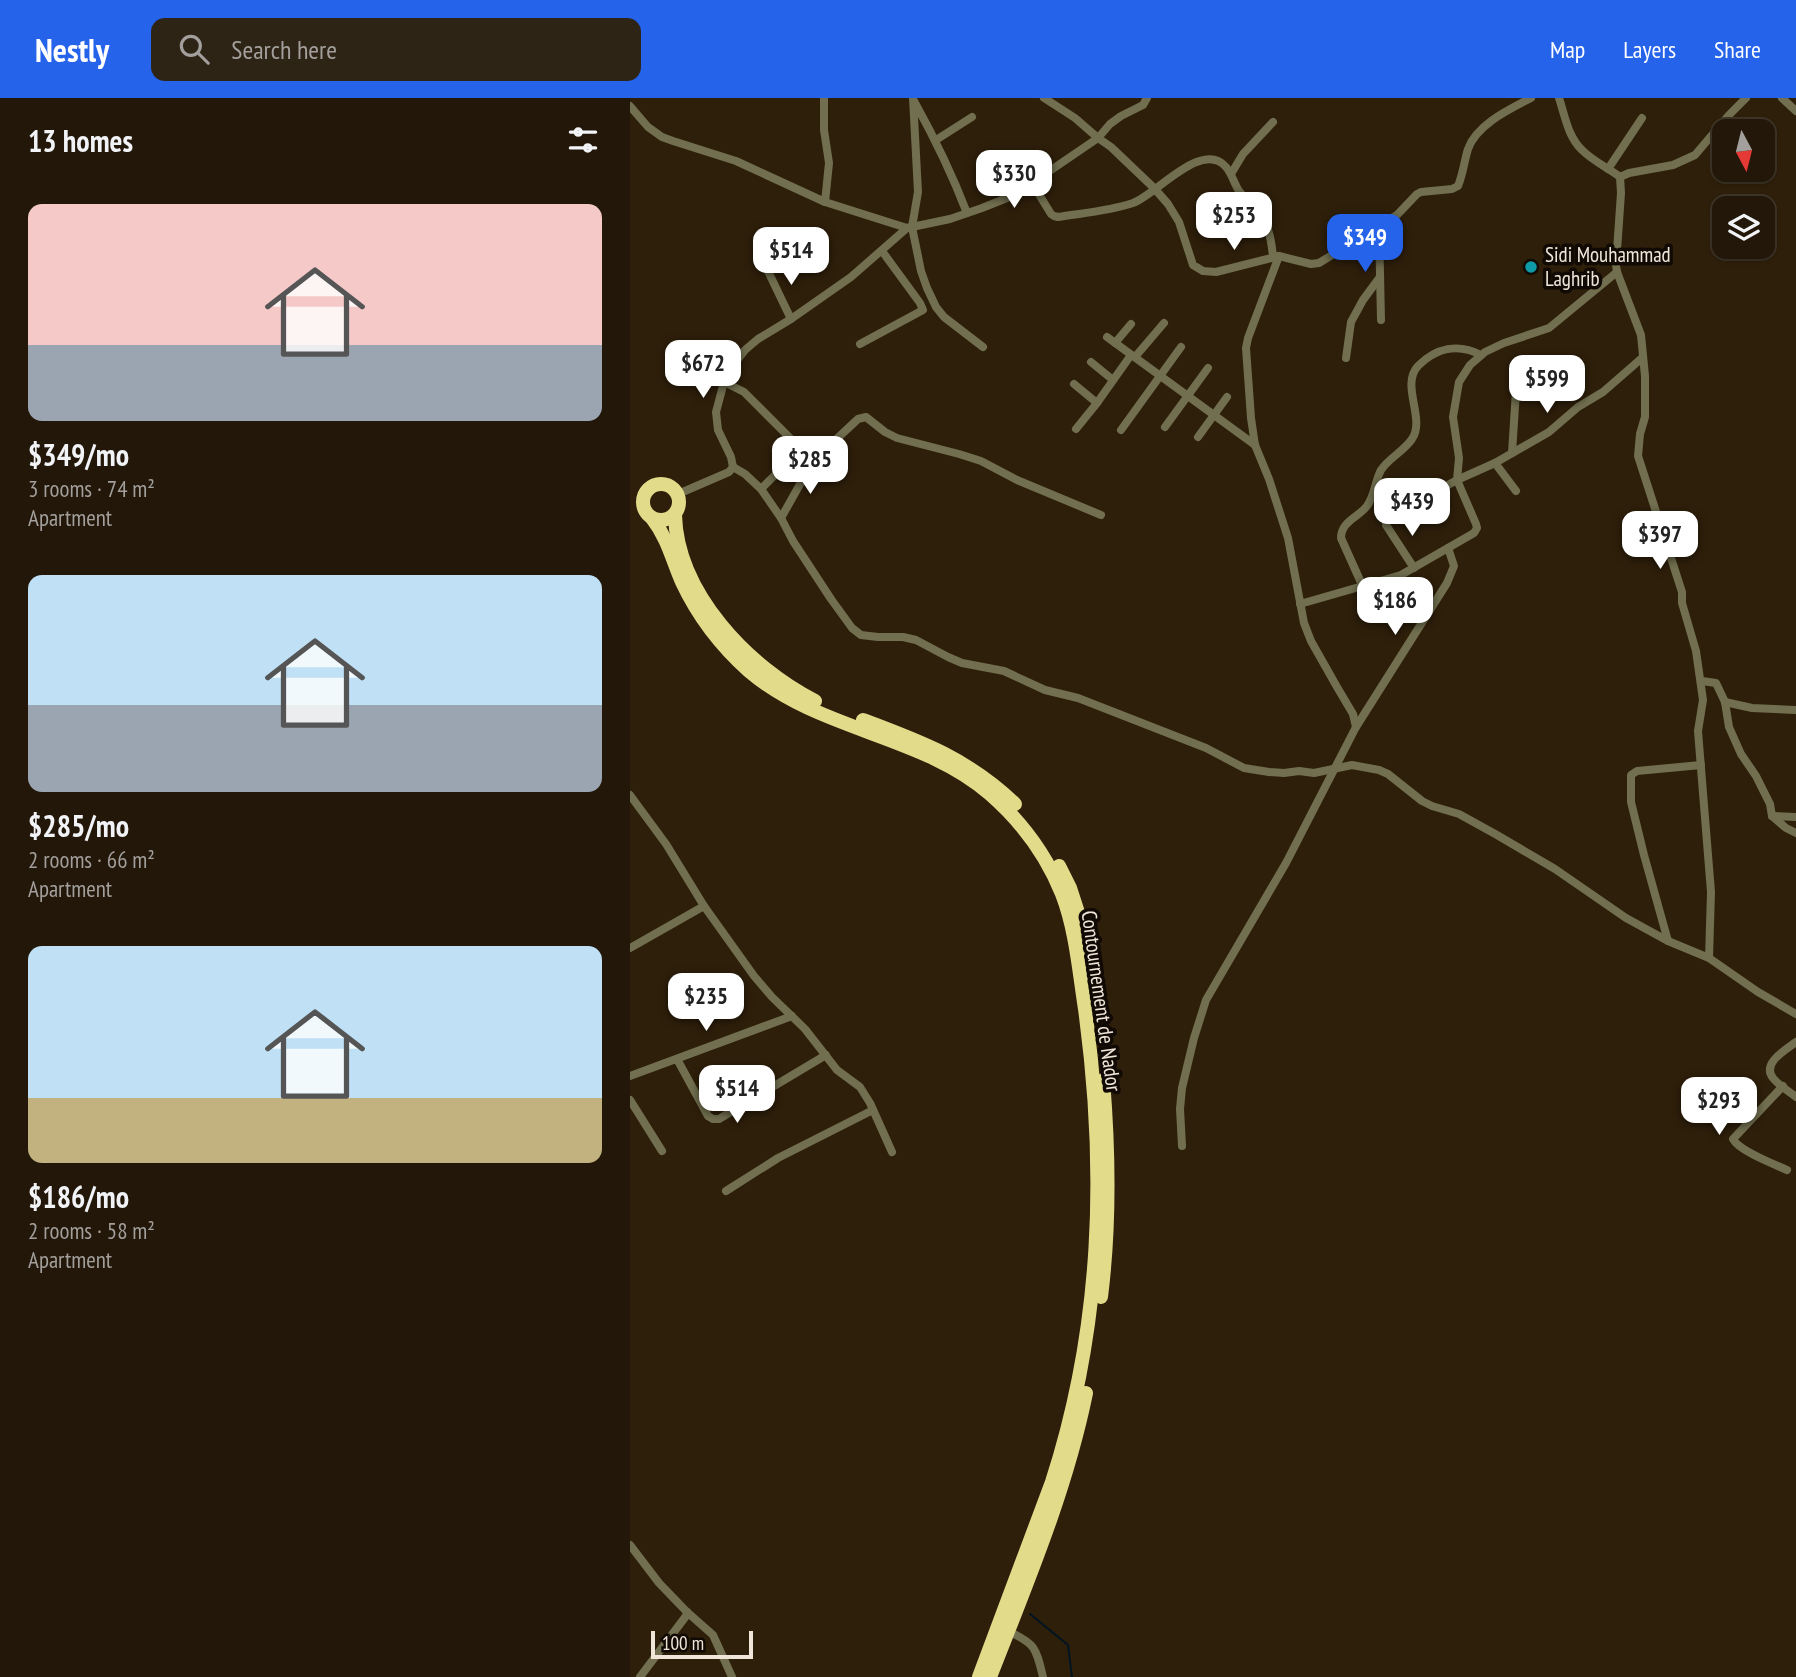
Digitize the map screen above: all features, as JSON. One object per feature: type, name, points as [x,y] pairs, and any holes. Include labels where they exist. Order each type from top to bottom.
[{"type":"highway","points":[[665,483],[673,487],[678,494],[679,508],[675,515],[668,519],[660,520],[640,505],[649,488],[656,484],[665,483]]},
{"type":"highway","name":"Contournement de Nador","points":[[640,505],[665,537],[697,609],[738,661],[791,700],[938,761],[984,789],[1033,839],[1054,876],[1068,912],[1080,972],[1094,1090],[1098,1184],[1095,1270],[1086,1342],[1062,1450],[990,1677]]},
{"type":"highway","name":"Contournement de Nador","points":[[675,515],[676,537],[691,576],[724,630],[746,653],[769,674],[824,706],[919,741],[962,762],[997,787],[1027,816],[1051,850],[1070,888],[1083,928],[1101,1055],[1107,1124],[1105,1271],[1096,1344],[1081,1416],[1061,1488],[1007,1625],[979,1677]]},
{"type":"street","points":[[824,98],[824,130],[829,163],[824,202]]},
{"type":"street","points":[[913,98],[936,140],[967,213]]},
{"type":"street","points":[[913,98],[918,192],[910,228],[921,271],[936,307],[950,323],[983,347]]},
{"type":"street","points":[[731,469],[731,457],[718,430],[716,412],[724,382],[745,350],[851,277],[910,228],[967,213],[1007,198],[1097,138],[1121,116],[1143,105],[1147,98]]},
{"type":"street","points":[[1047,99],[1121,155],[1154,188],[1180,222],[1190,259],[1196,268],[1216,272],[1276,256],[1318,263],[1397,215],[1417,194],[1458,187],[1465,169],[1468,148],[1473,141],[1498,116],[1531,98]]},
{"type":"street","points":[[1559,98],[1569,130],[1577,145],[1620,177],[1673,165],[1695,155],[1746,98]]},
{"type":"street","points":[[1782,98],[1796,111]]},
{"type":"street","points":[[630,106],[649,127],[673,141],[736,161],[824,202],[910,228]]},
{"type":"street","points":[[936,140],[972,117]]},
{"type":"street","points":[[1608,169],[1642,118]]},
{"type":"street","points":[[1231,174],[1243,154],[1273,122]]},
{"type":"street","points":[[1032,183],[1051,214],[1058,217],[1131,203],[1190,165],[1204,159],[1217,161],[1226,166],[1235,185],[1264,220],[1276,256],[1246,348],[1255,445],[1288,538],[1306,631],[1353,714],[1356,727]]},
{"type":"street","points":[[1620,177],[1617,272],[1641,335],[1645,376],[1645,417],[1638,456],[1682,592],[1682,603],[1702,681],[1703,700],[1698,731],[1711,892],[1709,958]]},
{"type":"street","points":[[1379,227],[1381,320]]},
{"type":"street","points":[[860,344],[923,310],[882,251]]},
{"type":"street","points":[[766,267],[791,319]]},
{"type":"street","points":[[1300,604],[1401,575],[1474,533],[1476,528],[1457,480],[1459,458],[1453,417],[1459,382],[1470,365],[1489,349],[1549,328],[1617,272]]},
{"type":"street","points":[[1346,358],[1351,322],[1380,277]]},
{"type":"street","points":[[1076,429],[1113,380],[1164,323]]},
{"type":"street","points":[[1115,343],[1131,324]]},
{"type":"street","points":[[1107,337],[1255,445]]},
{"type":"street","points":[[1121,430],[1181,347]]},
{"type":"street","points":[[1363,587],[1341,538],[1342,530],[1368,505],[1382,468],[1415,434],[1411,379],[1414,372],[1418,366],[1441,350],[1452,347],[1481,355]]},
{"type":"street","points":[[1414,568],[1386,524],[1388,518],[1457,480],[1496,463],[1549,432],[1642,359]]},
{"type":"street","points":[[1091,362],[1113,380]]},
{"type":"street","points":[[1165,427],[1208,368]]},
{"type":"street","points":[[1512,453],[1517,375]]},
{"type":"street","points":[[724,382],[744,391],[813,461]]},
{"type":"street","points":[[1074,384],[1097,403]]},
{"type":"street","points":[[1198,437],[1227,397]]},
{"type":"street","points":[[781,518],[813,461],[858,419],[866,417],[897,438],[981,461],[1017,480],[1101,515]]},
{"type":"street","points":[[761,489],[774,476],[785,470],[813,461]]},
{"type":"street","points":[[1496,463],[1516,491]]},
{"type":"street","points":[[678,494],[731,469],[745,474],[761,489],[831,599],[852,628],[861,635],[916,640],[962,663],[1004,671],[1045,690],[1078,698],[1206,748],[1244,768],[1269,772],[1314,773],[1352,765],[1379,770],[1422,801],[1459,814],[1497,835],[1555,869],[1626,918],[1668,941],[1709,958],[1796,1014]]},
{"type":"street","points":[[1182,1146],[1182,1088],[1206,1000],[1268,895],[1356,727],[1447,583],[1454,566],[1448,548]]},
{"type":"street","points":[[1702,681],[1716,683],[1725,702],[1729,727],[1770,804],[1772,816],[1786,828],[1796,832]]},
{"type":"street","points":[[1725,702],[1752,708],[1796,710]]},
{"type":"street","points":[[1668,941],[1631,802],[1631,775],[1637,771],[1701,765]]},
{"type":"street","points":[[630,795],[667,844],[704,906],[754,976],[841,1074],[860,1087],[891,1152]]},
{"type":"street","points":[[1772,816],[1796,817]]},
{"type":"street","points":[[630,947],[704,906]]},
{"type":"street","points":[[630,1076],[792,1016]]},
{"type":"street","points":[[1796,1042],[1773,1061],[1770,1069],[1773,1078],[1796,1097]]},
{"type":"street","points":[[677,1059],[708,1116],[719,1119],[826,1055]]},
{"type":"street","points":[[1783,1086],[1733,1139],[1735,1144],[1787,1170]]},
{"type":"street","points":[[630,1100],[662,1151]]},
{"type":"street","points":[[726,1191],[778,1158],[873,1110]]},
{"type":"street","points":[[630,1545],[659,1583],[713,1635],[732,1677]]},
{"type":"street","points":[[640,1677],[687,1612]]},
{"type":"street","points":[[1007,1625],[1033,1645],[1043,1677]]},
{"type":"waterway","points":[[1030,1614],[1068,1645],[1072,1677]]},
{"type":"place","name":"Sidi Mouhammad Laghrib","points":[[1531,267]]}]
